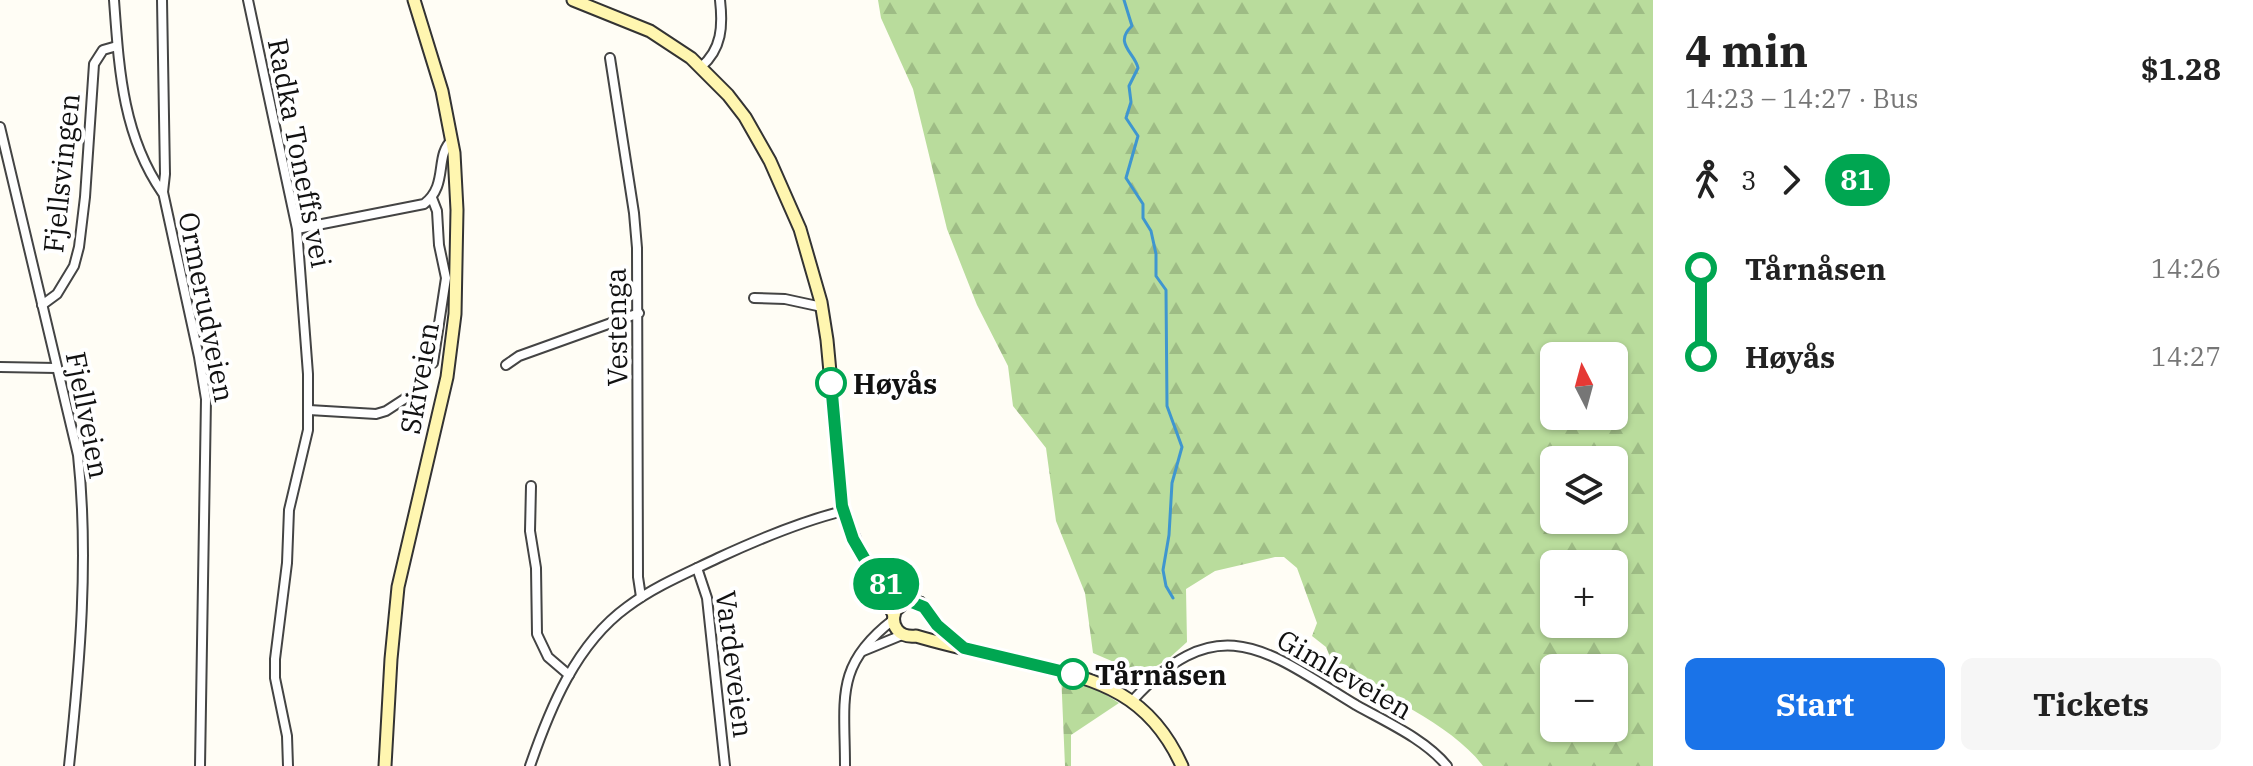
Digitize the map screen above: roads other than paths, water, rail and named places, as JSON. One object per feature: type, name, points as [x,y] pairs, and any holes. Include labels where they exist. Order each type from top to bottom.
[{"type":"street","points":[[114,0],[123,99],[152,177],[163,192]]},
{"type":"street","name":"Ormerudveien","points":[[162,0],[163,192],[206,399],[200,766]]},
{"type":"street","name":"Radka Toneffs vei","points":[[248,0],[297,229],[309,410],[304,452],[289,510],[287,563],[275,659],[275,678],[287,736],[288,766]]},
{"type":"street","name":"Skiveien","points":[[385,766],[398,587],[453,346],[457,210],[452,140],[442,91],[414,0]]},
{"type":"street","points":[[573,0],[650,31],[701,67],[717,81],[745,117],[778,177],[805,244],[822,307],[843,511],[853,539],[875,577],[894,617],[896,629],[902,635]]},
{"type":"street","points":[[701,67],[718,47],[722,27],[720,0]]},
{"type":"street","name":"Fjellsvingen","points":[[42,305],[57,294],[74,266],[85,197],[94,64],[103,50],[117,46]]},
{"type":"street","name":"Vestenga","points":[[610,58],[634,213],[639,313],[638,577],[641,597]]},
{"type":"street","name":"Fjellveien","points":[[0,127],[78,455],[82,527],[81,605],[69,766]]},
{"type":"street","points":[[297,229],[411,208],[432,198],[438,188],[445,145],[452,140]]},
{"type":"street","points":[[432,198],[437,211],[439,245],[446,278],[433,363]]},
{"type":"street","points":[[754,298],[785,299],[822,307]]},
{"type":"street","points":[[506,365],[519,356],[639,313]]},
{"type":"street","points":[[0,367],[56,368]]},
{"type":"street","points":[[309,410],[376,414],[406,398]]},
{"type":"street","points":[[531,486],[530,531],[536,568],[537,634],[548,657],[569,675]]},
{"type":"street","points":[[530,766],[543,726],[569,675],[611,621],[641,597],[697,568],[783,529],[843,511]]},
{"type":"street","name":"Vardeveien","points":[[697,568],[707,598],[725,766]]},
{"type":"street","points":[[875,577],[909,601],[924,607],[929,617],[964,648]]},
{"type":"street","points":[[845,766],[845,689],[851,668],[873,637],[894,617],[901,604],[909,601]]},
{"type":"street","points":[[916,636],[926,629],[929,617]]},
{"type":"street","points":[[862,652],[902,635],[916,636],[1085,677],[1133,700],[1162,731],[1182,766]]},
{"type":"street","name":"Gimleveien","points":[[1133,700],[1186,658],[1220,645],[1247,646],[1268,653],[1299,670],[1425,746],[1447,766]]},
{"type":"waterway","points":[[1124,0],[1132,26],[1124,38],[1125,43],[1138,68],[1129,86],[1131,102],[1126,118],[1138,136],[1126,178],[1143,204],[1143,218],[1151,231],[1156,254],[1156,276],[1166,290],[1167,406],[1182,447],[1172,483],[1163,570],[1166,586],[1173,598]]},
{"type":"place","name":"Høyås","points":[[831,383]]},
{"type":"place","name":"Tårnåsen","points":[[1073,674]]}]
